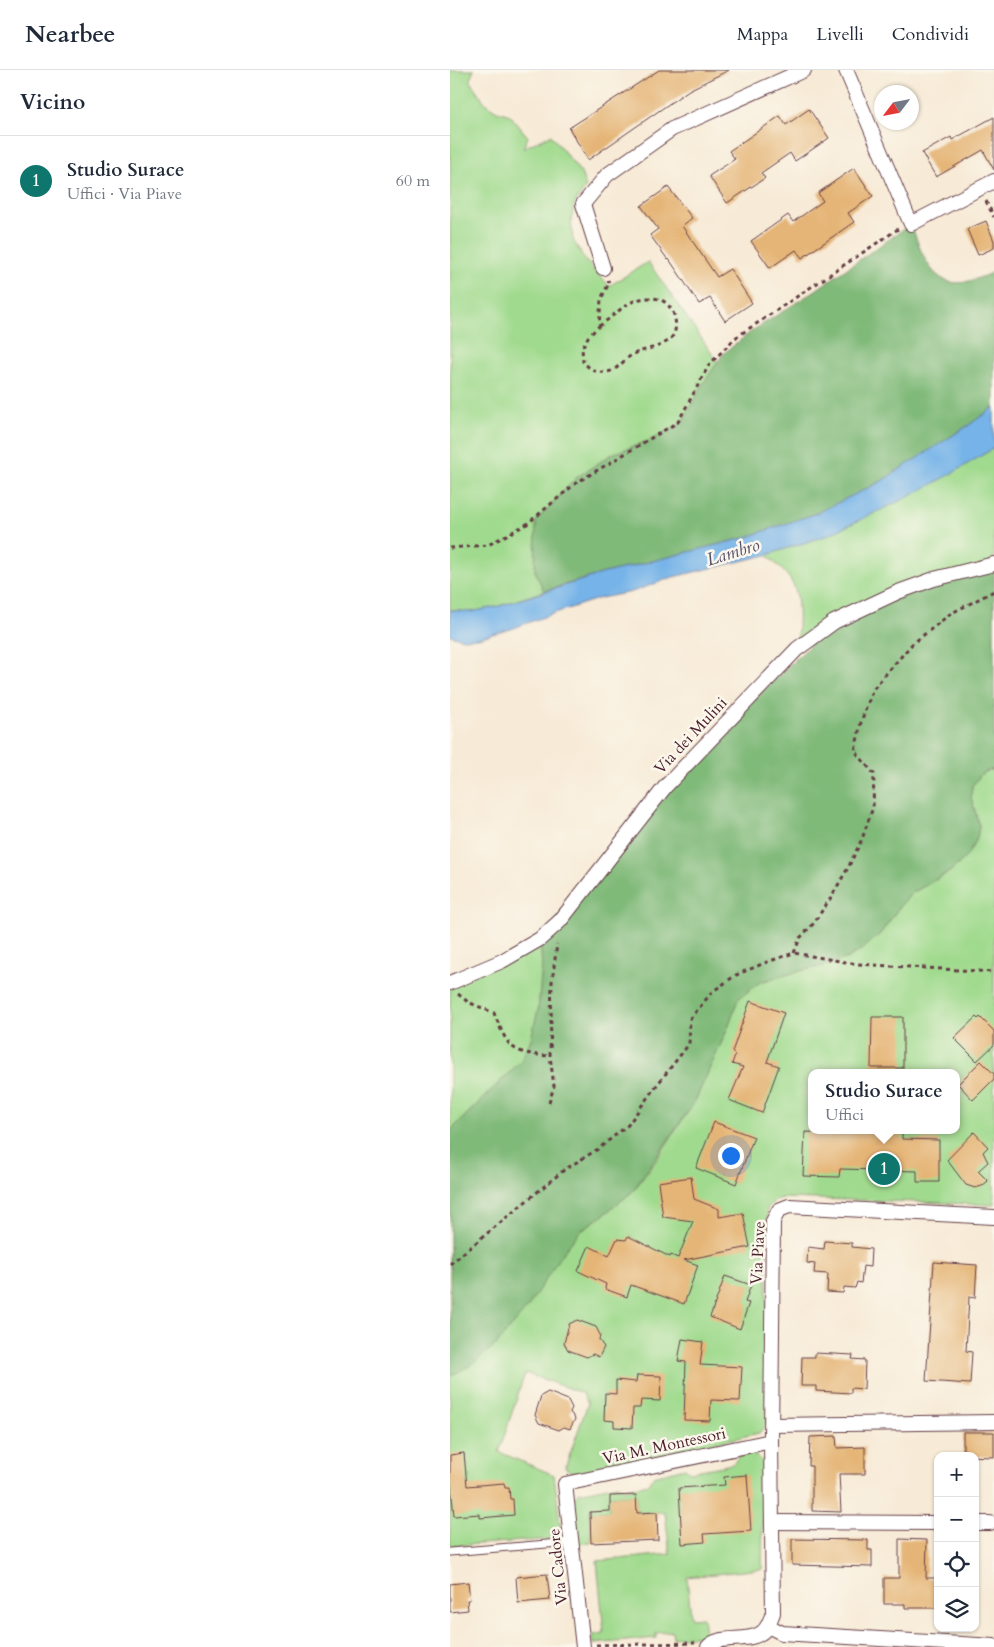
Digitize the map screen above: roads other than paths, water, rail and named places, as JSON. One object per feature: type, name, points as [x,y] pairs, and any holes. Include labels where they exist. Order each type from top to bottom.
[{"type":"street","points":[[603,268],[583,204],[607,175],[672,129],[804,70]]},
{"type":"street","points":[[846,70],[910,221],[994,181]]},
{"type":"street","name":"Via dei Mulini","points":[[453,988],[540,939],[560,921],[666,787],[797,649],[834,622],[898,592],[934,578],[994,564]]},
{"type":"street","name":"Via Piave","points":[[768,1626],[773,1613],[771,1441],[773,1221],[779,1210],[789,1206],[994,1216]]},
{"type":"street","points":[[772,1425],[994,1422]]},
{"type":"street","name":"Via M. Montessori","points":[[565,1484],[771,1441]]},
{"type":"street","name":"Via Cadore","points":[[565,1484],[583,1646]]},
{"type":"street","points":[[772,1522],[934,1523]]},
{"type":"street","points":[[979,1523],[990,1523]]},
{"type":"street","points":[[710,1645],[724,1640],[748,1638],[761,1634],[768,1626],[782,1633],[994,1646]]},
{"type":"lane","points":[[450,1552],[572,1542]]},
{"type":"water","name":"Lambro","points":[[994,407],[994,448],[910,496],[828,535],[767,555],[673,577],[632,592],[601,598],[511,629],[478,638],[463,639],[450,635],[450,610],[470,612],[496,607],[601,574],[744,538],[817,513],[880,482]]},
{"type":"place","name":"Studio Surace","points":[[884,1169]]}]
